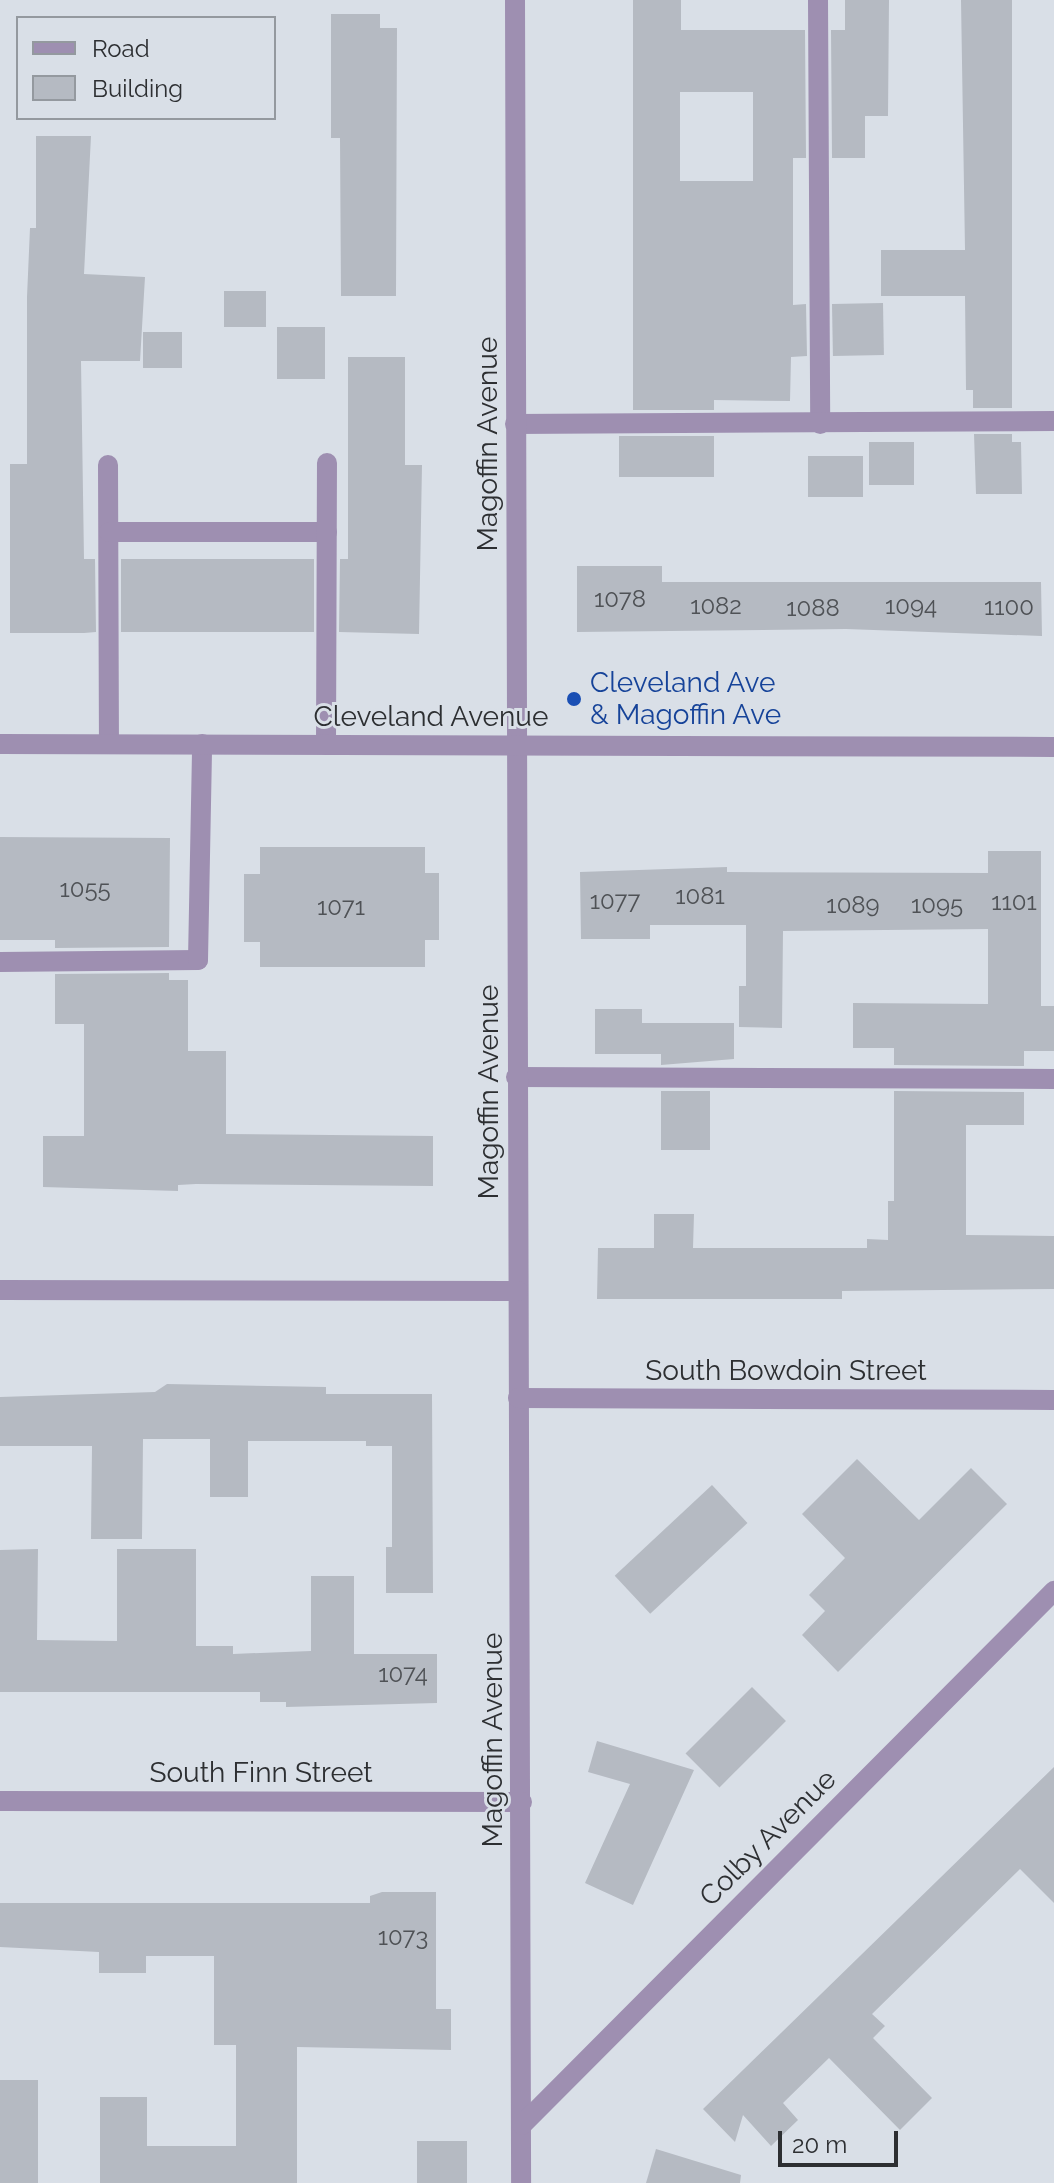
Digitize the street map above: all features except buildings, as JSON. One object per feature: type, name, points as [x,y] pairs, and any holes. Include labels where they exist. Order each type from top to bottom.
[{"type":"street","name":"Magoffin Avenue","points":[[515,0],[514,746],[522,1802],[521,2183]]},
{"type":"street","points":[[818,0],[820,424]]},
{"type":"street","points":[[515,424],[1054,421]]},
{"type":"street","points":[[326,745],[327,463]]},
{"type":"street","points":[[108,465],[109,744]]},
{"type":"street","points":[[109,532],[327,532]]},
{"type":"street","name":"Cleveland Avenue","points":[[0,744],[1054,747]]},
{"type":"street","points":[[0,962],[198,960],[202,744]]},
{"type":"street","points":[[516,1077],[1054,1079]]},
{"type":"street","points":[[0,1290],[518,1291]]},
{"type":"street","name":"South Bowdoin Street","points":[[518,1398],[1054,1400]]},
{"type":"street","name":"Colby Avenue","points":[[522,2125],[1054,1591]]},
{"type":"street","name":"South Finn Street","points":[[0,1801],[522,1802]]},
{"type":"place","name":"Cleveland Ave & Magoffin Ave","points":[[574,699]]}]
